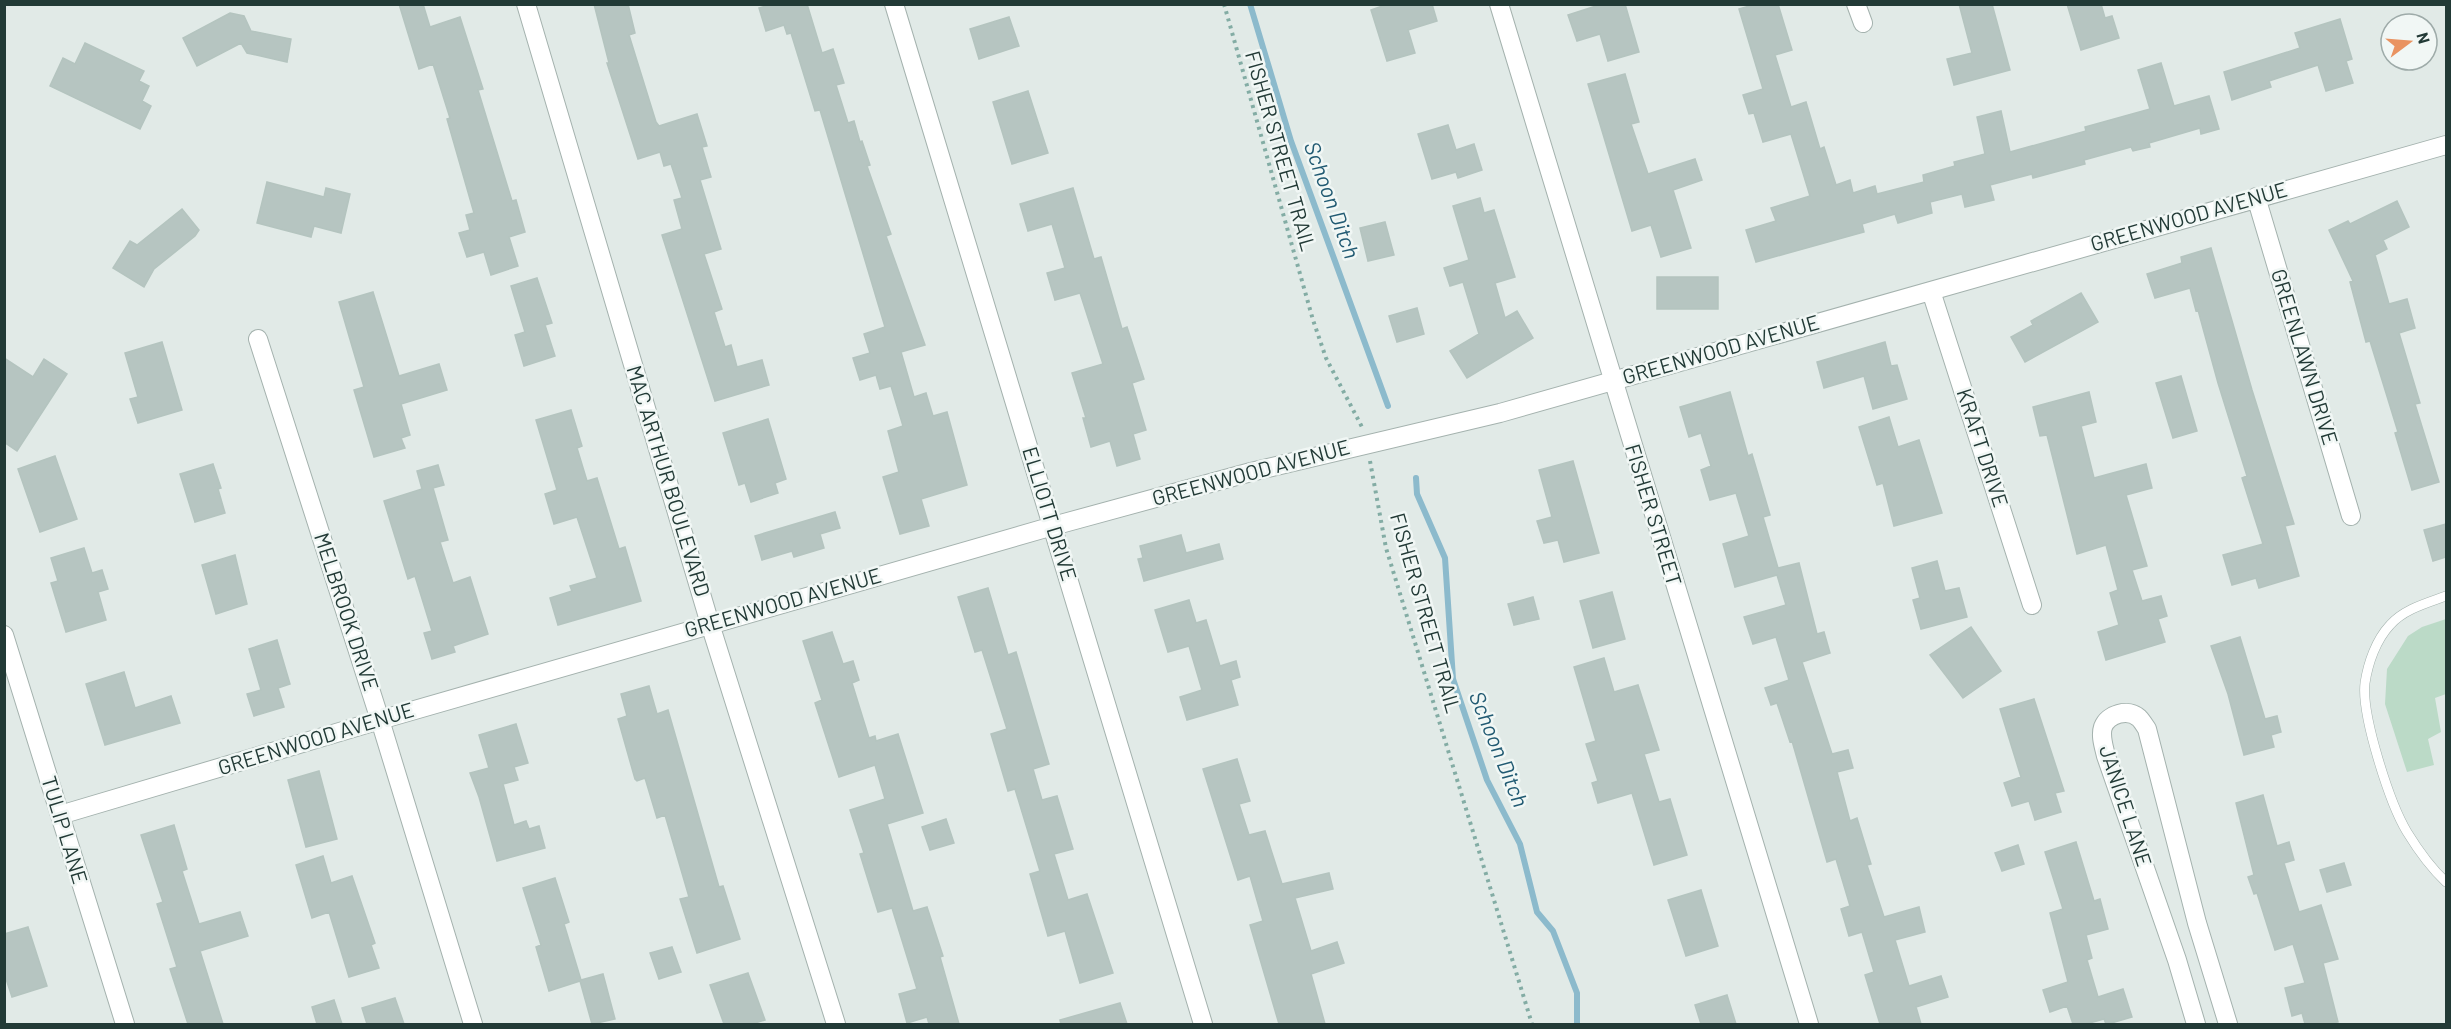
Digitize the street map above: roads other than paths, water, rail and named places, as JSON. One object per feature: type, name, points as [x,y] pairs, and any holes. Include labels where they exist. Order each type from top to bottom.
[{"type":"street","name":"MAC ARTHUR BOULEVARD","points":[[526,4],[710,624],[836,1024]]},
{"type":"street","name":"ELLIOTT DRIVE","points":[[894,4],[1203,1024]]},
{"type":"street","name":"FISHER STREET","points":[[1499,4],[1809,1024]]},
{"type":"street","points":[[1857,4],[1863,23]]},
{"type":"street","name":"GREENWOOD AVENUE","points":[[60,815],[1053,526],[1251,472],[1500,413],[2446,144]]},
{"type":"street","name":"GREENLAWN DRIVE","points":[[2256,197],[2351,516]]},
{"type":"street","name":"KRAFT DRIVE","points":[[1931,291],[2032,605]]},
{"type":"street","name":"MELBROOK DRIVE","points":[[258,339],[380,720],[472,1024]]},
{"type":"street","name":"TULIP LANE","points":[[4,635],[125,1024]]},
{"type":"street","name":"JANICE LANE","points":[[2196,1024],[2177,960],[2106,756],[2102,728],[2108,719],[2116,714],[2128,713],[2138,717],[2148,729],[2197,923],[2228,1024]]},
{"type":"lane","points":[[2446,597],[2406,611],[2389,625],[2373,652],[2365,684],[2366,714],[2383,774],[2402,821],[2435,872],[2446,882]]},
{"type":"waterway","name":"Schoon Ditch","points":[[1250,4],[1291,141],[1388,406]]},
{"type":"waterway","name":"Schoon Ditch","points":[[1416,478],[1417,494],[1445,558],[1453,679],[1487,780],[1520,844],[1537,912],[1553,931],[1577,993],[1577,1024]]}]
